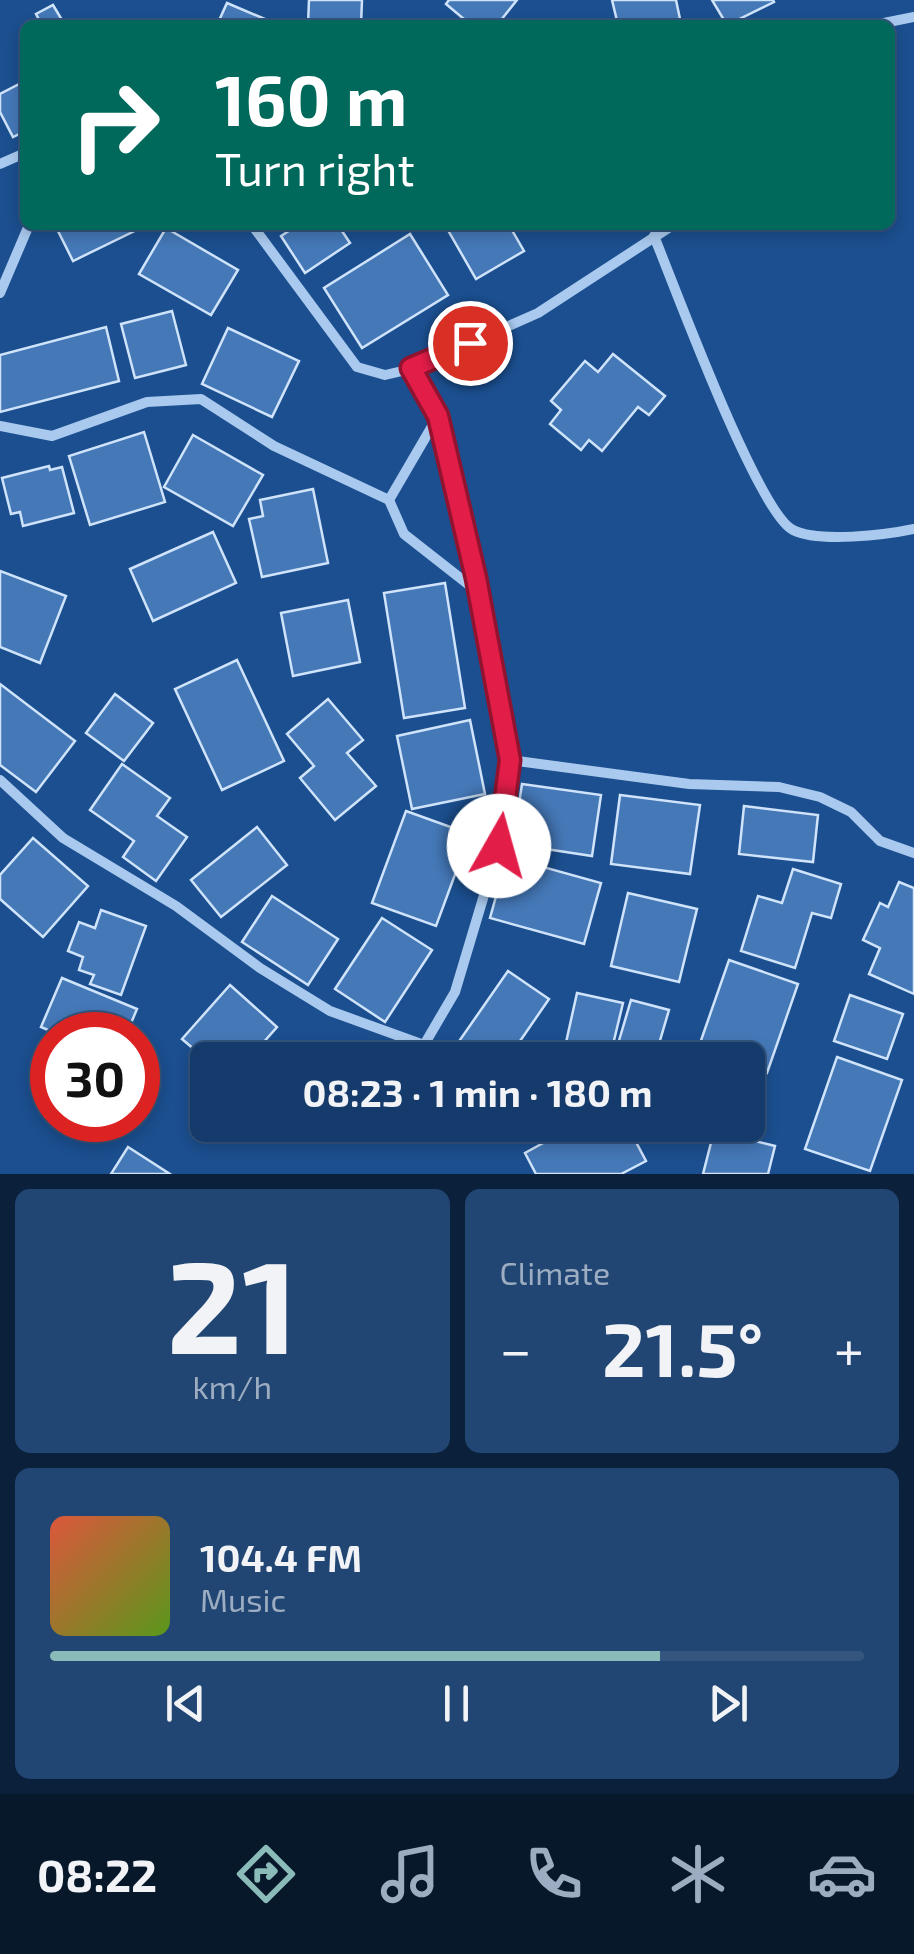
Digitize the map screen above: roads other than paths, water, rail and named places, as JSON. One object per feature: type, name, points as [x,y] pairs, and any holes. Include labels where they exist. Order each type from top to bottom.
[{"type":"street","points":[[0,293],[27,230]]},
{"type":"street","points":[[256,230],[357,367],[385,375],[411,368],[538,313],[665,230]]},
{"type":"street","points":[[654,236],[755,475],[779,521],[796,532],[828,536],[914,529]]},
{"type":"street","points":[[411,368],[438,416],[478,592],[510,760],[499,846],[455,992],[426,1042]]},
{"type":"street","points":[[0,426],[52,436],[146,402],[201,398],[274,446],[389,500],[404,534],[478,592]]},
{"type":"street","points":[[389,500],[438,416]]},
{"type":"street","points":[[510,760],[689,784],[780,787],[820,797],[852,812],[880,842],[914,853]]},
{"type":"street","points":[[0,780],[64,838],[176,906],[260,968],[330,1010],[416,1042]]}]
